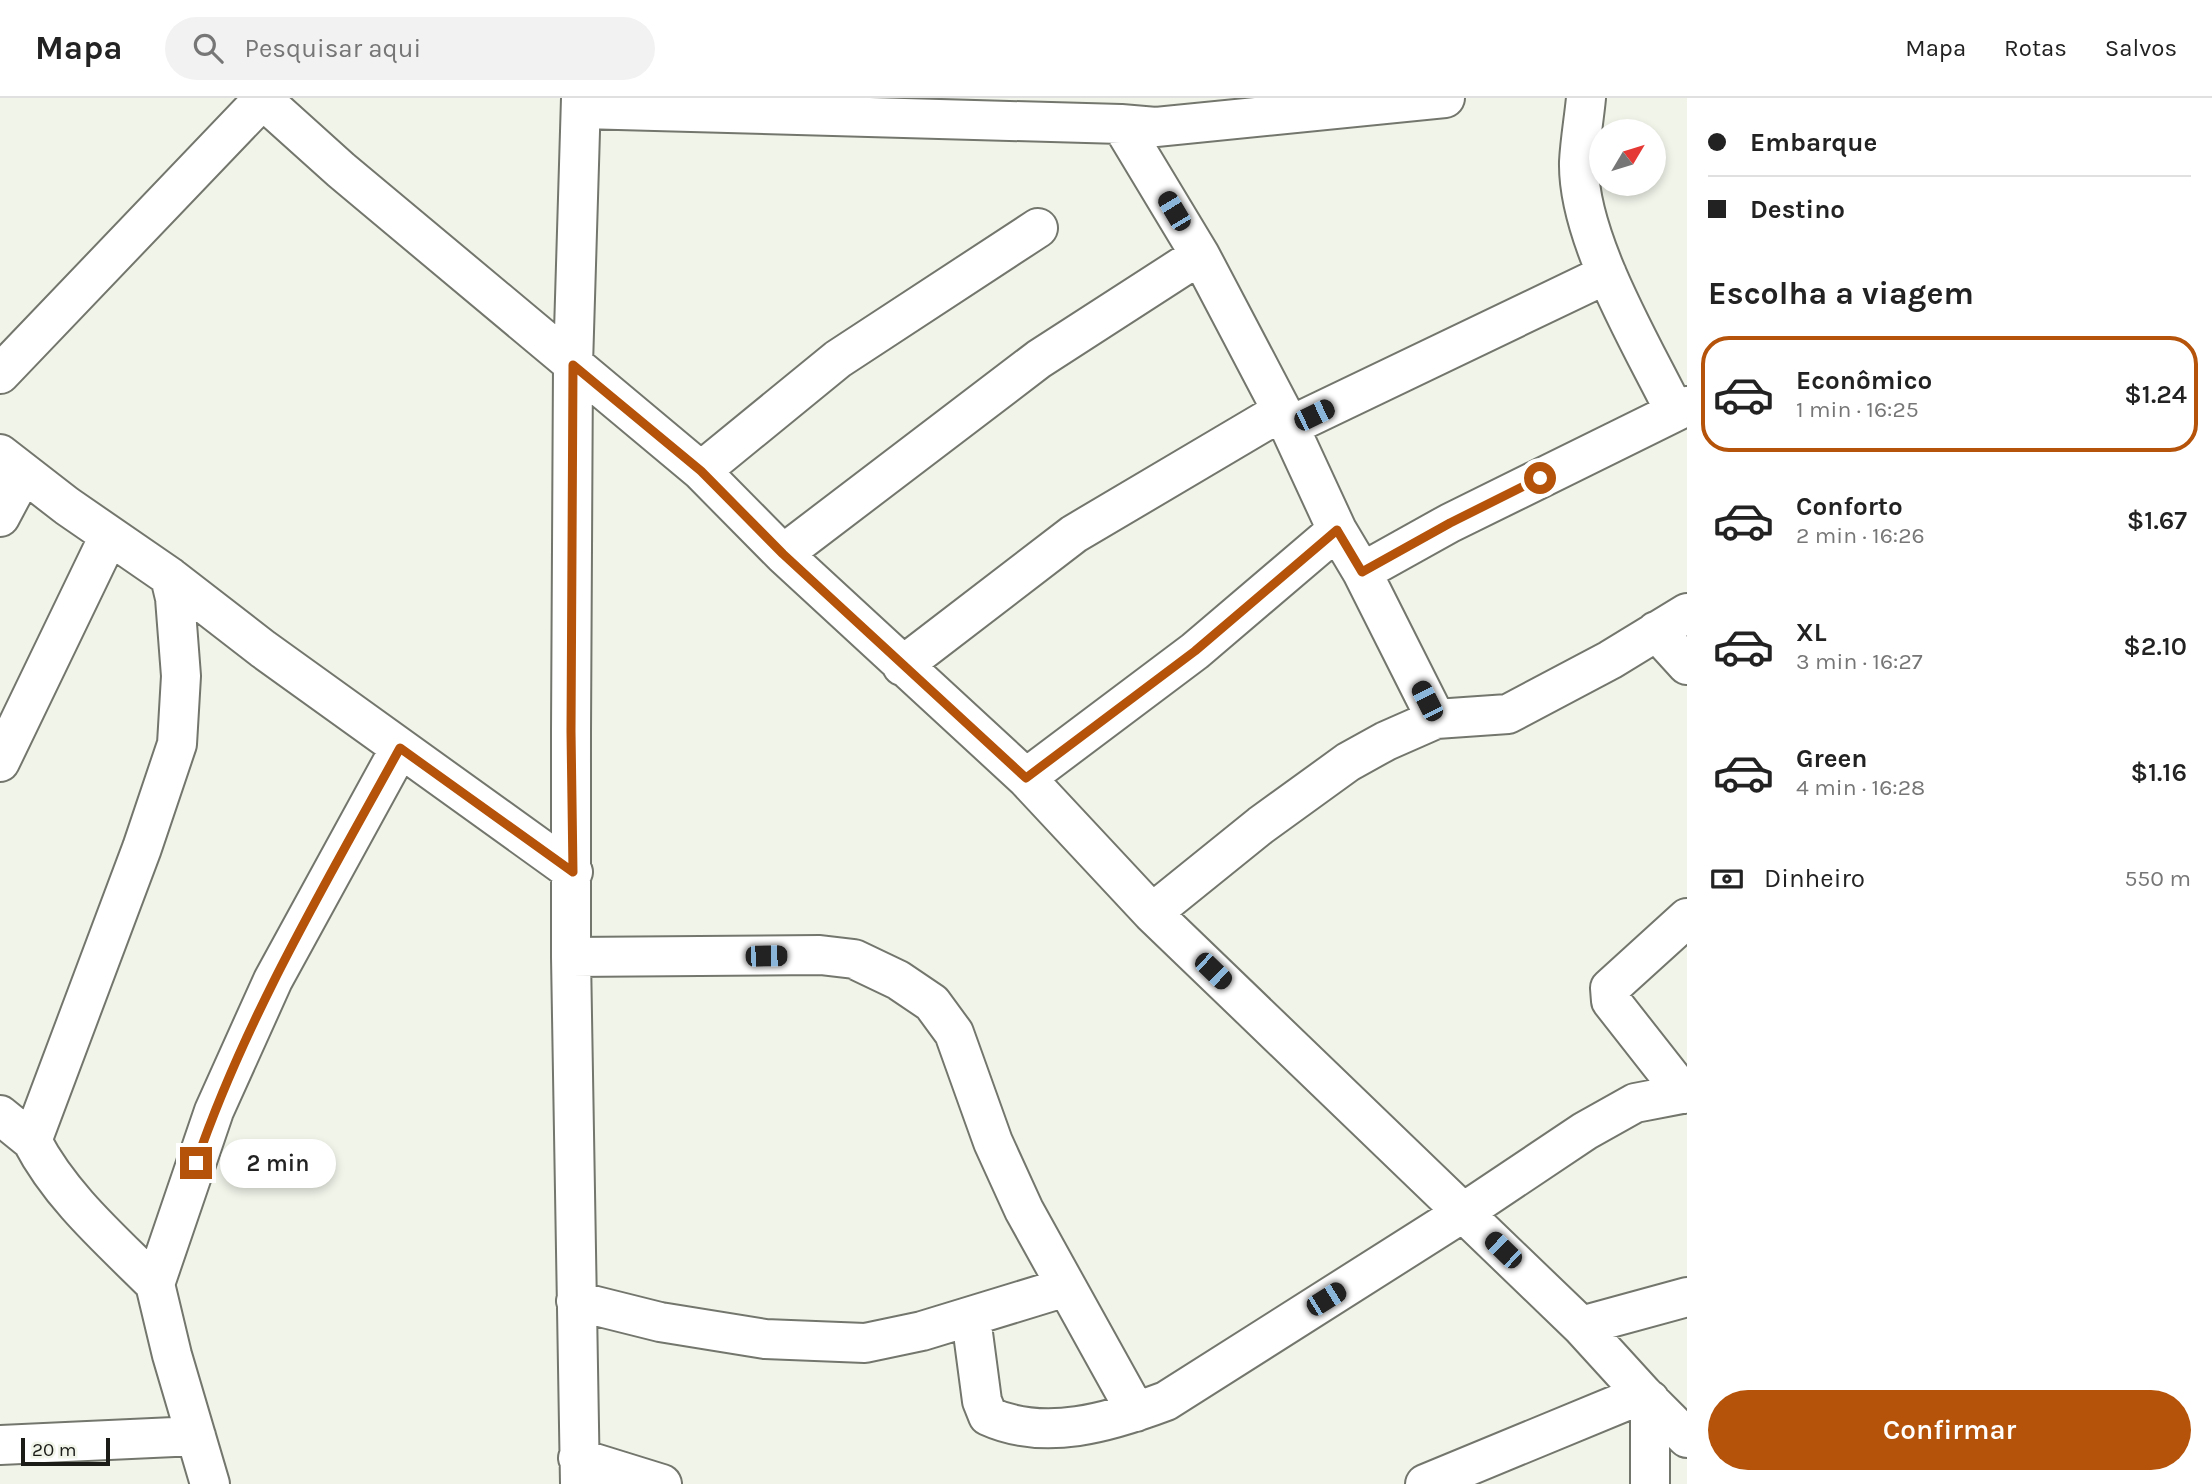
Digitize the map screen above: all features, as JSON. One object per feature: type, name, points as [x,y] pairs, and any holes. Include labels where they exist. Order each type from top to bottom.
[{"type":"street","points":[[662,1484],[579,1471],[571,957],[571,731],[573,365],[581,104],[1141,116],[1445,98]]},
{"type":"street","points":[[1362,572],[1450,523],[1680,408],[1607,274],[1584,206],[1579,164],[1586,98]]},
{"type":"street","points":[[0,374],[262,99],[341,170],[701,471],[783,554],[1026,778],[1152,913],[1581,1326],[1687,1438]]},
{"type":"street","points":[[1141,116],[1200,254],[1286,419],[1337,530],[1362,572],[1436,719]]},
{"type":"street","points":[[701,471],[838,359],[1038,228]]},
{"type":"street","points":[[783,554],[1040,359],[1200,254]]},
{"type":"street","points":[[902,666],[1074,534],[1286,419],[1607,274]]},
{"type":"street","points":[[0,516],[11,464],[573,872]]},
{"type":"street","points":[[1026,778],[1195,651],[1337,530]]},
{"type":"street","points":[[0,762],[109,536]]},
{"type":"street","points":[[32,1141],[142,848],[177,744],[181,676],[175,598],[170,577]]},
{"type":"street","points":[[1152,913],[1262,825],[1349,762],[1386,741],[1436,719],[1508,714],[1610,660],[1671,622],[1687,666]]},
{"type":"street","points":[[155,1284],[214,1111],[273,980],[400,748]]},
{"type":"street","points":[[971,1318],[982,1401],[988,1416],[1008,1425],[1042,1429],[1073,1427],[1136,1412],[1166,1401],[1464,1212],[1585,1131],[1635,1103],[1686,1094],[1611,1001],[1610,988],[1687,918]]},
{"type":"street","points":[[571,957],[820,955],[854,959],[898,980],[932,1003],[954,1032],[993,1142],[1024,1210],[1136,1412]]},
{"type":"street","points":[[0,1115],[32,1141],[46,1168],[70,1197],[155,1284],[172,1355],[210,1484]]},
{"type":"street","points":[[576,1301],[660,1322],[765,1339],[865,1343],[971,1318],[1066,1287]]},
{"type":"street","points":[[1581,1326],[1687,1297]]},
{"type":"street","points":[[1425,1484],[1647,1397]]},
{"type":"street","points":[[1647,1397],[1650,1484]]},
{"type":"street","points":[[0,1444],[196,1436]]},
{"type":"route","points":[[196,1163],[214,1111],[273,980],[400,748],[573,872],[573,365],[701,471],[783,554],[1026,778],[1195,651],[1337,530],[1362,572],[1450,523],[1540,478]]}]
